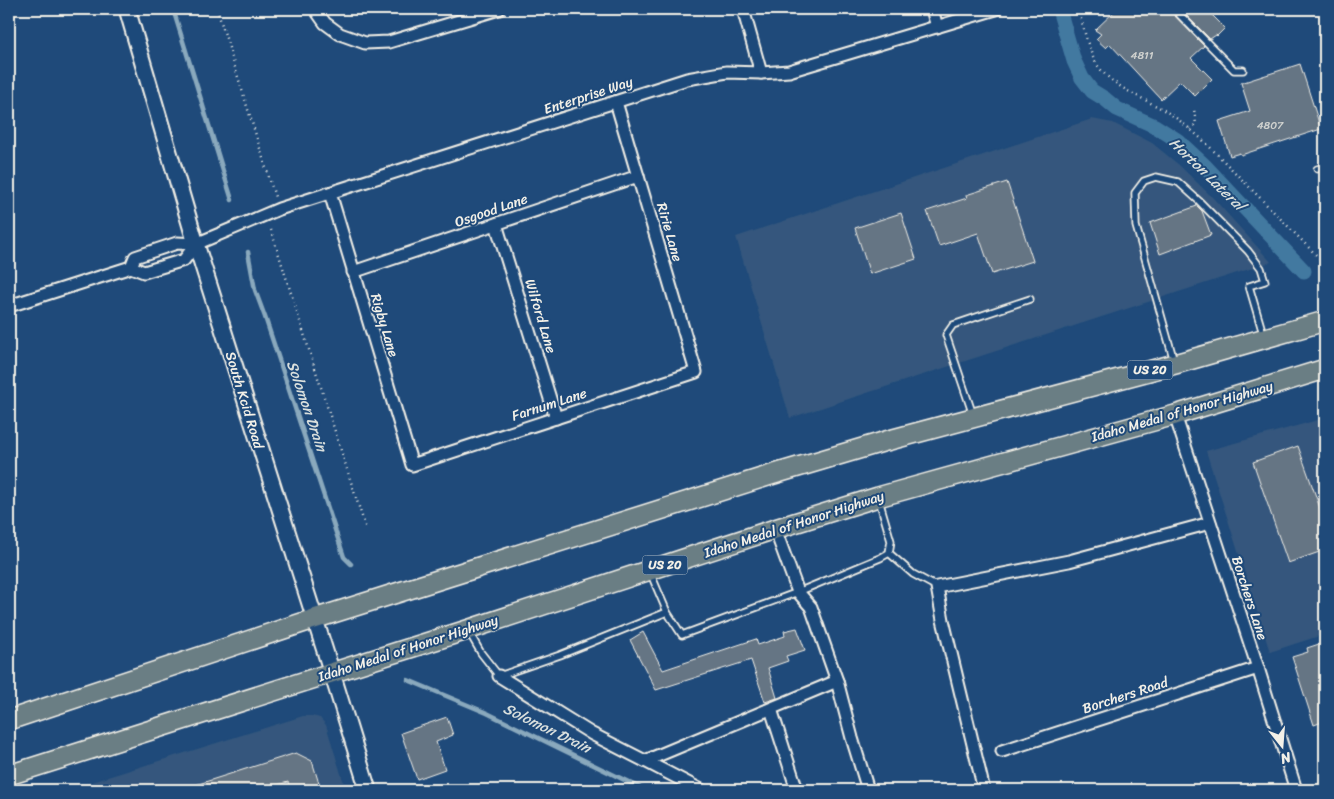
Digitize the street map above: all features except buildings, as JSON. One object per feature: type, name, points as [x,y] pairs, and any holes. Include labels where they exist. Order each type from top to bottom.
[{"type":"main road","name":"US 20","points":[[974,417],[1175,364],[1325,321]]},
{"type":"main road","name":"Idaho Medal of Honor Highway","points":[[9,775],[878,497],[1175,415],[1325,370]]},
{"type":"main road","points":[[9,720],[314,619],[771,475],[974,417]]},
{"type":"street","name":"South Kcid Road","points":[[127,9],[196,244],[368,790]]},
{"type":"street","points":[[315,9],[325,23],[340,34],[365,43],[389,42],[499,9]]},
{"type":"street","points":[[743,9],[761,73]]},
{"type":"street","points":[[932,9],[937,27]]},
{"type":"street","name":"Enterprise Way","points":[[196,244],[279,210],[687,79],[727,72],[761,73],[788,71],[996,9]]},
{"type":"street","name":"Ririe Lane","points":[[616,102],[696,372]]},
{"type":"street","name":"Osgood Lane","points":[[354,272],[638,176]]},
{"type":"street","name":"Rigby Lane","points":[[330,193],[412,465]]},
{"type":"street","name":"Wilford Lane","points":[[496,224],[556,418]]},
{"type":"street","points":[[131,267],[135,257],[177,243],[196,244]]},
{"type":"street","points":[[9,306],[131,267],[144,272],[184,260],[196,244]]},
{"type":"street","name":"Farnum Lane","points":[[412,465],[696,372]]},
{"type":"street","name":"Borchers Lane","points":[[1175,415],[1296,790]]},
{"type":"street","points":[[984,790],[943,620],[937,587],[1069,561],[1210,523]]},
{"type":"street","points":[[775,529],[798,592],[811,607],[837,681],[868,790]]},
{"type":"street","name":"Borchers Road","points":[[1002,751],[1258,668]]},
{"type":"street","points":[[499,676],[592,734],[701,790]]},
{"type":"street","points":[[645,761],[837,681]]},
{"type":"street","points":[[771,709],[797,790]]},
{"type":"lane","points":[[1174,9],[1234,70],[1243,70]]},
{"type":"lane","points":[[1318,169],[1325,167]]},
{"type":"lane","points":[[1175,364],[1136,226],[1136,193],[1144,181],[1156,177],[1178,182],[1248,251],[1261,268],[1266,280],[1249,286],[1264,339]]},
{"type":"lane","points":[[974,417],[946,335],[953,325],[1030,298]]},
{"type":"lane","points":[[878,497],[891,541],[889,553]]},
{"type":"lane","points":[[889,553],[913,574],[937,587]]},
{"type":"lane","points":[[649,570],[667,612],[682,635],[798,592],[889,553]]},
{"type":"lane","points":[[467,630],[481,653],[499,676],[560,655],[667,612]]},
{"type":"path","points":[[217,9],[275,197]]},
{"type":"path","points":[[1079,9],[1092,54],[1104,74],[1124,89],[1164,110],[1190,129],[1325,264]]},
{"type":"path","points":[[1190,129],[1196,124],[1194,109]]},
{"type":"path","points":[[271,230],[366,528]]},
{"type":"shaded area","points":[[1092,119],[1113,123],[1152,143],[1179,165],[1213,198],[1271,262],[790,418],[736,237]]},
{"type":"shaded area","points":[[1325,418],[1325,634],[1270,652],[1206,451]]},
{"type":"shaded area","points":[[303,716],[320,718],[326,725],[346,790],[66,790]]},
{"type":"waterway","name":"Solomon Drain","points":[[173,9],[232,200]]},
{"type":"waterway","name":"Horton Lateral","points":[[1060,13],[1074,61],[1082,78],[1092,91],[1117,109],[1155,126],[1177,140],[1204,165],[1304,271]]},
{"type":"waterway","name":"Solomon Drain","points":[[248,252],[255,290],[344,557],[351,564]]},
{"type":"waterway","name":"Solomon Drain","points":[[408,680],[487,713],[645,790]]}]
